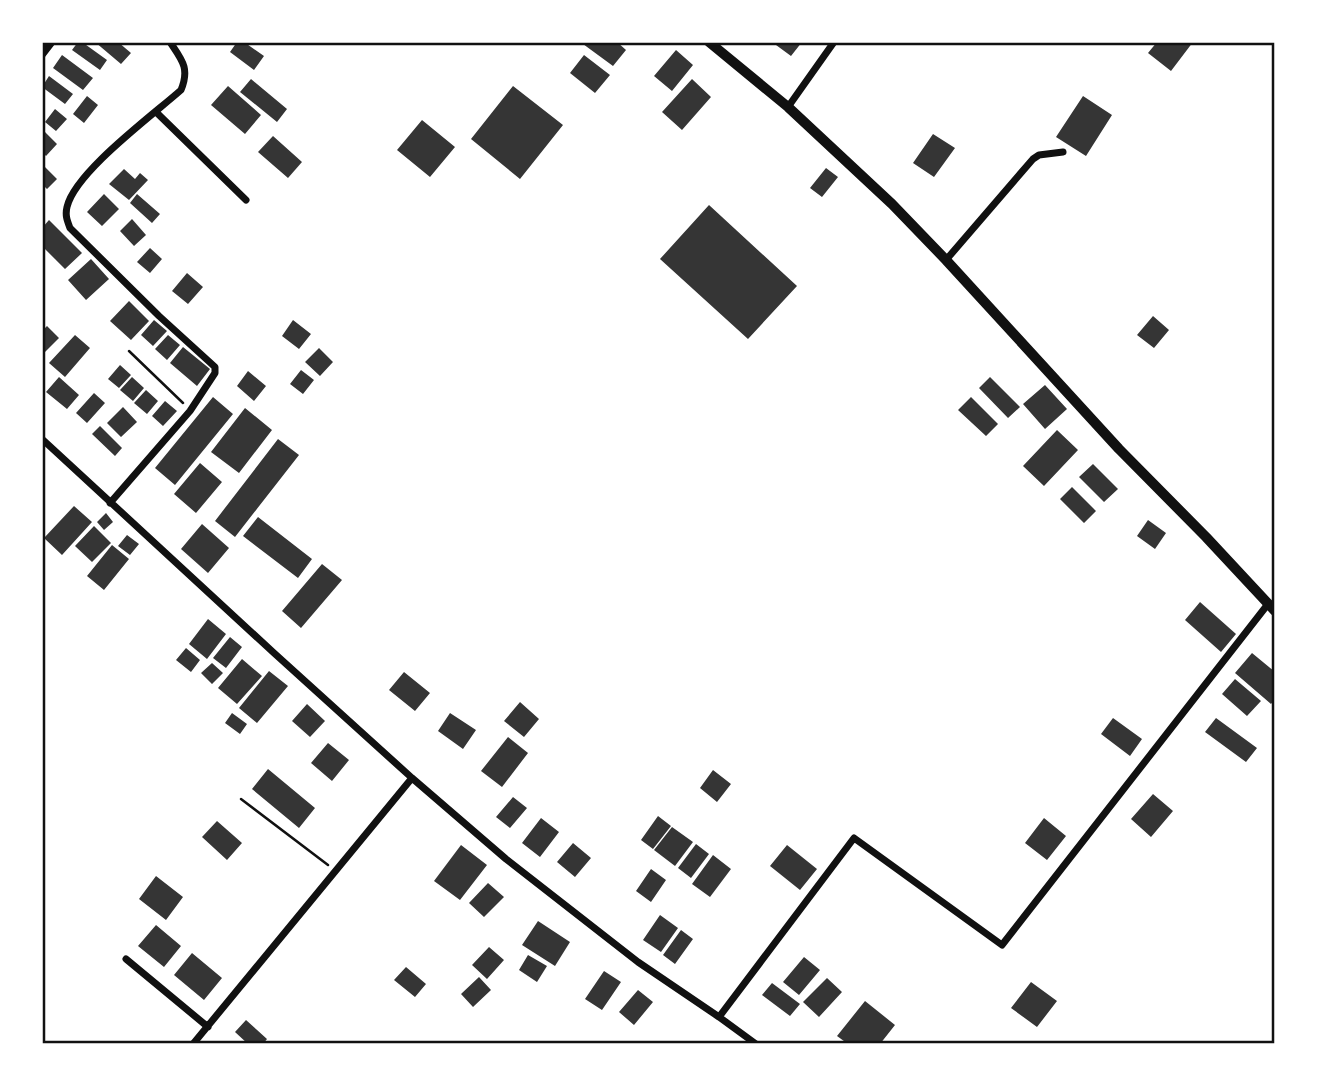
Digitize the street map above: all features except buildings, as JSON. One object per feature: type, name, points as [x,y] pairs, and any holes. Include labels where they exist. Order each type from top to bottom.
[{"type":"street","points":[[42,55],[52,42]]},
{"type":"street","points":[[110,503],[190,411],[215,373],[215,367],[70,228],[66,218],[67,205],[86,175],[181,90],[186,79],[182,60],[170,42]]},
{"type":"street","points":[[709,42],[788,107],[892,204],[1119,449],[1272,608],[1002,945],[854,838],[719,1017]]},
{"type":"street","points":[[788,107],[834,42]]},
{"type":"street","points":[[156,112],[246,200]]},
{"type":"street","points":[[946,260],[1033,159],[1039,155],[1063,152]]},
{"type":"street","points":[[42,439],[412,778],[506,859],[638,962],[756,1044]]},
{"type":"street","points":[[193,1044],[412,778]]},
{"type":"street","points":[[127,958],[208,1027]]},
{"type":"path","points":[[130,351],[190,411]]},
{"type":"path","points":[[241,799],[336,871]]}]
